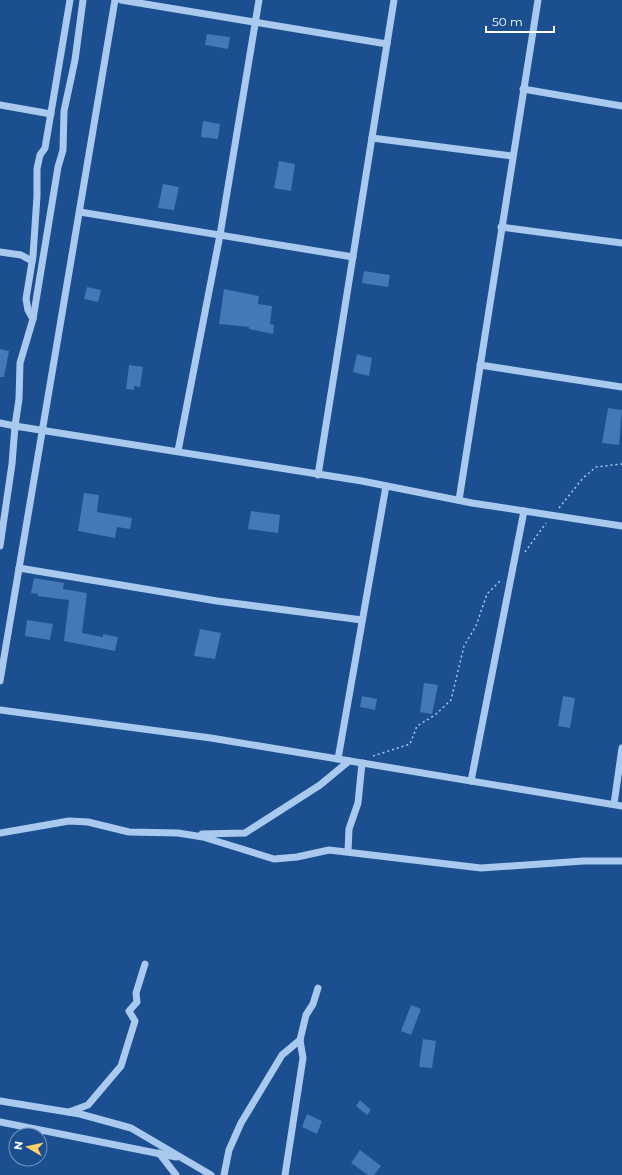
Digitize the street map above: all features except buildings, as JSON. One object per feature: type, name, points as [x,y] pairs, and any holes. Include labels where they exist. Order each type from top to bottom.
[{"type":"street","points":[[33,319],[28,310],[26,299],[32,261],[37,196],[37,169],[40,155],[45,148],[70,0]]},
{"type":"street","points":[[0,546],[12,464],[19,399],[20,363],[33,319],[58,167],[63,150],[64,111],[74,71],[83,0]]},
{"type":"street","points":[[0,681],[116,0]]},
{"type":"street","points":[[121,0],[387,44]]},
{"type":"street","points":[[178,451],[220,235],[258,0]]},
{"type":"street","points":[[318,474],[394,0]]},
{"type":"street","points":[[459,500],[512,156],[538,0]]},
{"type":"street","points":[[523,89],[622,106]]},
{"type":"street","points":[[0,105],[51,114]]},
{"type":"street","points":[[372,138],[512,156]]},
{"type":"street","points":[[80,212],[353,257]]},
{"type":"street","points":[[501,227],[622,244]]},
{"type":"street","points":[[0,252],[21,255],[32,261]]},
{"type":"street","points":[[480,365],[622,386]]},
{"type":"street","points":[[0,423],[318,474],[459,500],[622,526]]},
{"type":"street","points":[[338,759],[386,486]]},
{"type":"street","points":[[471,781],[524,511]]},
{"type":"street","points":[[19,568],[217,601],[362,620]]},
{"type":"street","points":[[0,710],[211,738],[349,761],[364,761],[471,781],[622,806]]},
{"type":"street","points":[[614,804],[622,748]]},
{"type":"street","points":[[0,833],[69,821],[88,822],[129,832],[188,834],[245,833],[320,785],[349,761]]},
{"type":"street","points":[[348,851],[349,829],[358,803],[364,761]]},
{"type":"street","points":[[188,834],[274,858],[297,857],[329,850],[348,851],[481,868],[590,861],[622,861]]},
{"type":"street","points":[[69,1112],[88,1105],[121,1066],[135,1021],[129,1010],[137,1002],[136,993],[145,964]]},
{"type":"street","points":[[285,1175],[303,1058],[300,1040],[306,1015],[313,1004],[318,988]]},
{"type":"street","points":[[224,1175],[229,1150],[241,1123],[282,1055],[300,1040]]},
{"type":"street","points":[[0,1101],[69,1112],[131,1128],[210,1175]]},
{"type":"street","points":[[0,1122],[182,1158]]},
{"type":"street","points":[[159,1153],[176,1175]]},
{"type":"path","points":[[524,554],[538,531],[583,478],[596,467],[622,464]]},
{"type":"path","points":[[364,761],[410,744],[417,726],[435,715],[451,700],[464,646],[476,626],[487,594],[513,567]]}]
